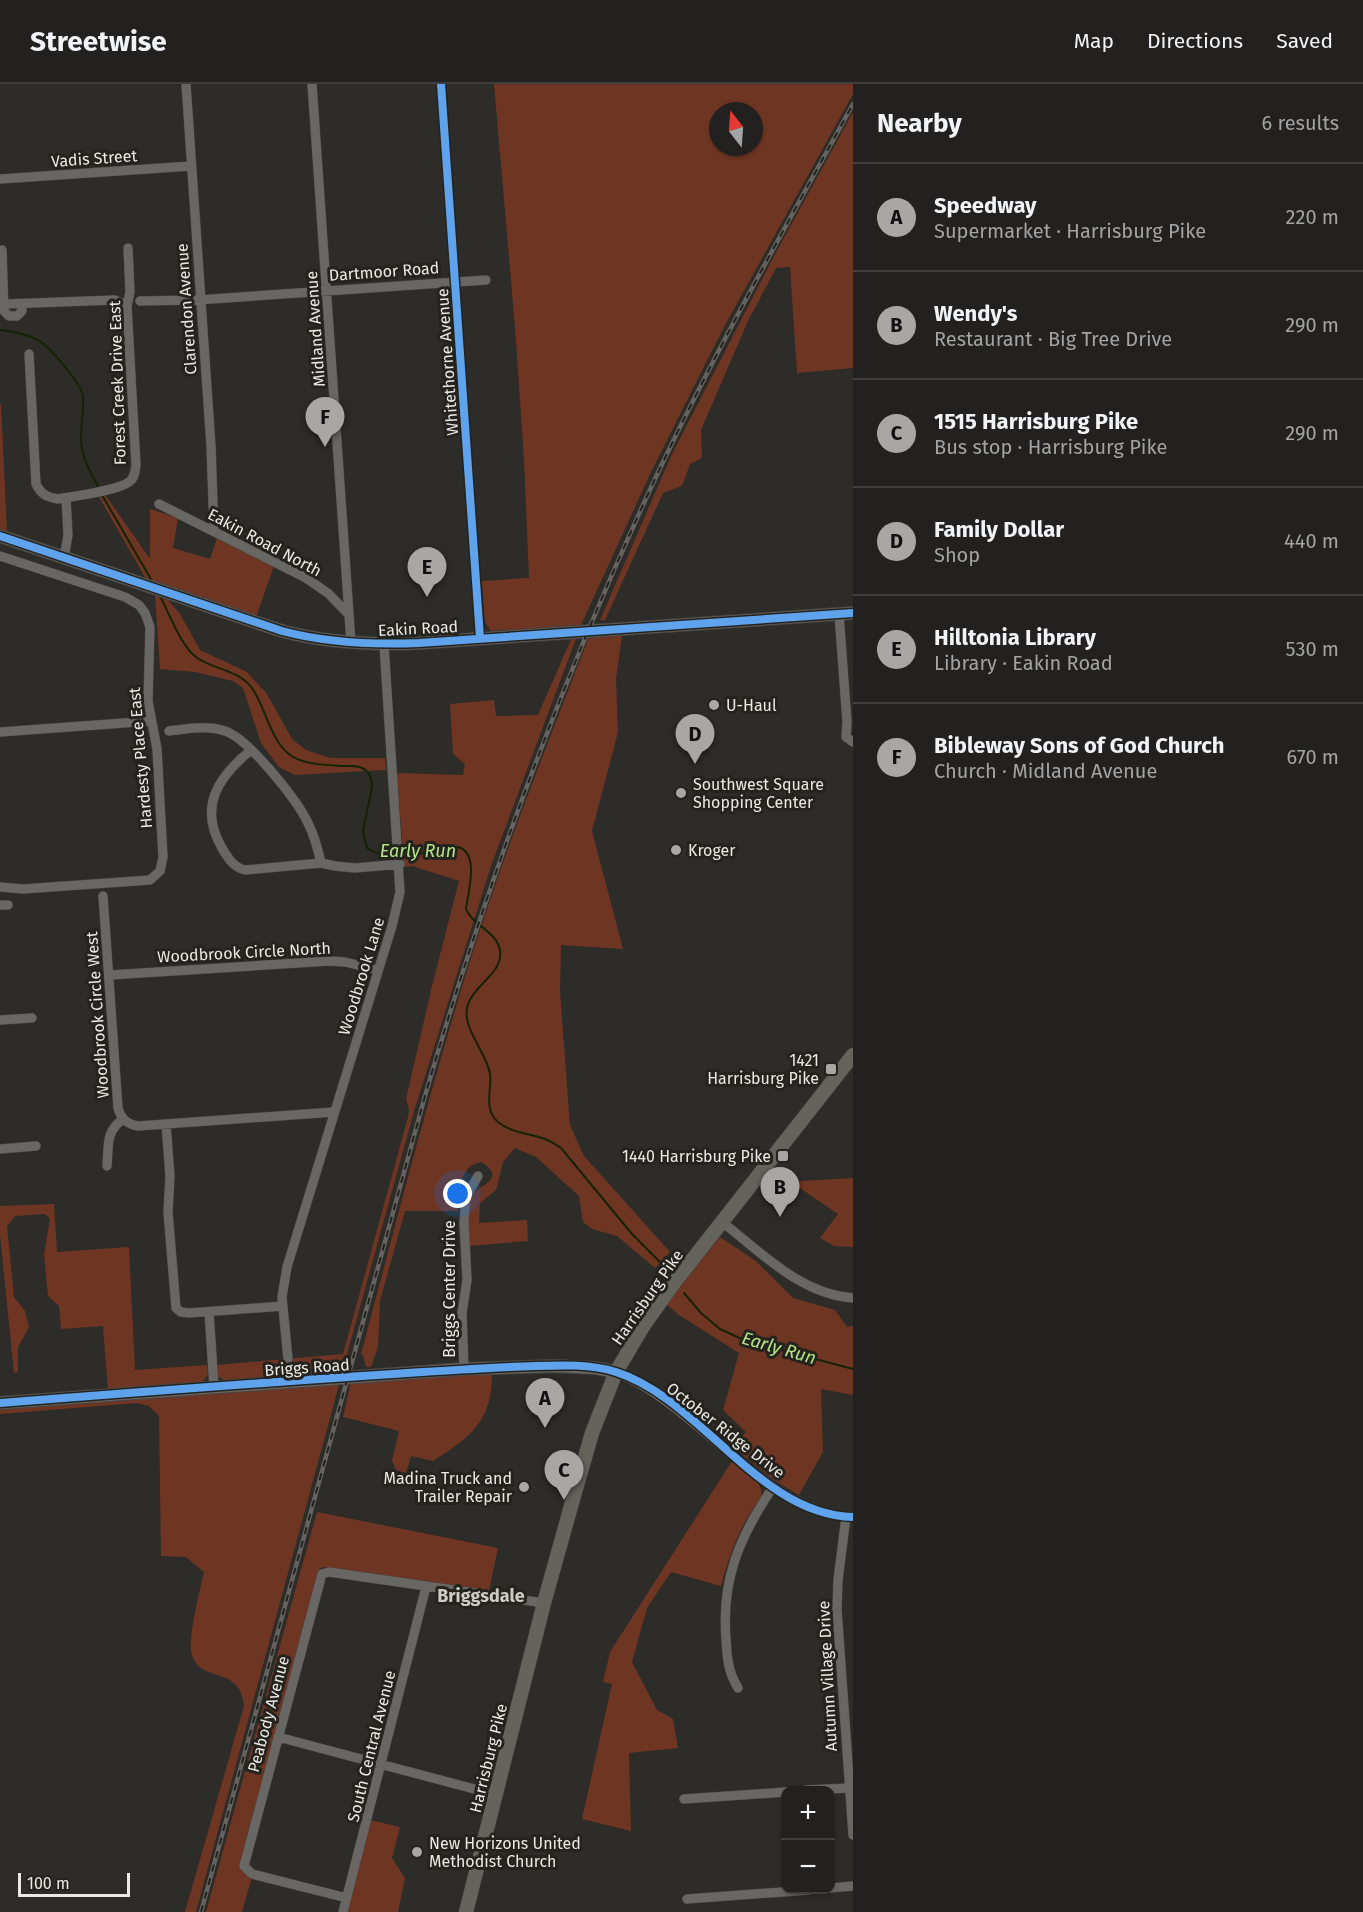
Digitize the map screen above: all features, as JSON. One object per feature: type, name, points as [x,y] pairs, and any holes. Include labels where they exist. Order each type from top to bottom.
[{"type":"main road","name":"Harrisburg Pike","points":[[466,1912],[544,1603],[592,1433],[616,1372],[662,1299],[853,1055]]},
{"type":"street","name":"Clarendon Avenue","points":[[186,84],[211,446],[214,531]]},
{"type":"street","name":"Midland Avenue","points":[[312,84],[351,643]]},
{"type":"street","name":"Whitethorne Avenue","points":[[441,84],[480,638]]},
{"type":"street","name":"Vadis Street","points":[[0,179],[190,166]]},
{"type":"street","name":"Forest Creek Drive East","points":[[66,498],[130,482],[135,474],[127,306],[130,292],[128,248]]},
{"type":"street","points":[[2,250],[5,304],[115,300],[127,306]]},
{"type":"street","name":"Dartmoor Road","points":[[140,302],[486,280]]},
{"type":"street","points":[[29,354],[36,484],[40,492],[49,498],[66,498],[68,535],[64,558]]},
{"type":"street","name":"Eakin Road North","points":[[159,504],[306,578],[329,594],[349,615]]},
{"type":"street","name":"Eakin Road","points":[[0,536],[282,631],[351,643],[384,645],[853,613]]},
{"type":"street","name":"Hardesty Place East","points":[[0,556],[125,597],[139,605],[145,612],[150,627],[148,701],[157,749],[163,857],[162,867],[158,874],[150,880],[23,889],[0,887]]},
{"type":"street","points":[[840,614],[846,737],[853,742]]},
{"type":"street","name":"Woodbrook Lane","points":[[288,1359],[283,1282],[397,909],[400,892],[384,645]]},
{"type":"street","points":[[0,732],[151,721]]},
{"type":"street","points":[[169,731],[218,729],[234,735],[278,779],[296,803],[309,824],[321,862]]},
{"type":"street","points":[[251,750],[223,777],[215,794],[211,812],[222,847],[234,866],[245,870],[321,862],[355,868],[399,857]]},
{"type":"street","name":"Woodbrook Circle West","points":[[103,896],[118,1108],[123,1119],[129,1124],[138,1125],[334,1112]]},
{"type":"street","name":"Woodbrook Circle North","points":[[110,975],[309,961],[345,962],[378,970]]},
{"type":"street","points":[[0,1020],[32,1018]]},
{"type":"street","points":[[107,1166],[112,1126],[123,1119]]},
{"type":"street","points":[[166,1124],[170,1176],[168,1212],[175,1305],[183,1313],[283,1306]]},
{"type":"street","points":[[0,1149],[36,1146]]},
{"type":"street","name":"Briggs Center Drive","points":[[464,1369],[462,1313],[467,1280],[464,1213],[466,1197],[478,1176]]},
{"type":"street","points":[[722,1222],[805,1285],[831,1295],[853,1298]]},
{"type":"street","points":[[209,1312],[214,1387]]},
{"type":"street","name":"Briggs Road","points":[[0,1403],[464,1369],[555,1365],[616,1372]]},
{"type":"street","name":"October Ridge Drive","points":[[616,1372],[633,1379],[670,1402],[773,1487],[813,1508],[849,1517]]},
{"type":"street","points":[[738,1688],[732,1678],[727,1660],[725,1627],[729,1581],[733,1562],[748,1527],[773,1487]]},
{"type":"street","name":"Autumn Village Drive","points":[[849,1517],[838,1580],[837,1609],[853,1834]]},
{"type":"street","name":"Peabody Avenue","points":[[347,1898],[252,1874],[245,1869],[244,1863],[322,1574],[329,1572],[426,1587]]},
{"type":"street","points":[[426,1587],[544,1603]]},
{"type":"street","name":"South Central Avenue","points":[[343,1912],[426,1587]]},
{"type":"street","points":[[278,1737],[496,1795]]},
{"type":"street","points":[[835,1789],[849,1788]]},
{"type":"street","points":[[684,1799],[781,1792]]},
{"type":"street","points":[[835,1888],[853,1886]]},
{"type":"street","points":[[687,1899],[781,1892]]},
{"type":"shaded area","points":[[494,84],[853,84],[853,94],[724,327],[652,470],[581,625],[491,631],[485,622],[482,581],[529,578],[524,459]]},
{"type":"shaded area","points":[[853,112],[853,368],[797,373],[790,267],[776,268],[748,321],[701,430],[702,458],[690,464],[682,486],[663,493],[605,620],[600,620],[672,454],[774,256]]},
{"type":"shaded area","points":[[1,404],[7,532],[0,529]]},
{"type":"shaded area","points":[[106,496],[150,559],[150,509],[178,518],[173,548],[210,559],[217,538],[274,566],[256,617],[146,579],[99,497]]},
{"type":"shaded area","points":[[155,595],[168,600],[180,614],[200,650],[247,672],[267,694],[292,739],[306,750],[331,758],[385,758],[386,770],[295,775],[279,767],[261,743],[243,688],[233,681],[195,672],[160,669]]},
{"type":"shaded area","points":[[622,635],[616,679],[618,732],[592,831],[623,949],[561,945],[560,992],[570,1125],[584,1156],[670,1252],[655,1268],[617,1236],[592,1229],[583,1222],[579,1196],[536,1157],[515,1148],[503,1162],[496,1190],[480,1203],[479,1223],[527,1220],[528,1241],[470,1246],[468,1217],[470,1199],[488,1183],[492,1174],[482,1162],[469,1168],[462,1180],[458,1211],[405,1211],[380,1301],[378,1347],[371,1367],[366,1367],[361,1354],[416,1146],[461,991],[503,863],[589,637]]},
{"type":"shaded area","points":[[577,636],[491,866],[415,1108],[342,1372],[226,1381],[217,1376],[216,1365],[343,1354],[408,1117],[406,1099],[459,881],[412,866],[404,867],[397,773],[463,775],[465,764],[453,754],[450,704],[494,700],[496,716],[538,715],[572,637]]},
{"type":"shaded area","points":[[853,1178],[853,1247],[834,1246],[820,1238],[838,1214],[798,1187],[799,1181]]},
{"type":"shaded area","points":[[54,1204],[57,1252],[129,1247],[135,1370],[207,1365],[208,1375],[201,1383],[108,1391],[103,1326],[61,1329],[59,1306],[48,1296],[44,1254],[50,1219],[45,1214],[15,1216],[7,1226],[14,1297],[25,1311],[29,1327],[18,1347],[18,1372],[14,1373],[0,1235],[0,1206]]},
{"type":"shaded area","points":[[720,1237],[756,1261],[793,1298],[835,1310],[847,1327],[853,1326],[853,1395],[821,1389],[823,1452],[799,1495],[774,1480],[740,1453],[743,1450],[736,1444],[746,1432],[723,1410],[739,1353],[679,1315],[666,1304]]},
{"type":"shaded area","points":[[492,1375],[488,1405],[483,1417],[467,1436],[433,1461],[411,1456],[406,1473],[396,1470],[392,1461],[399,1431],[343,1417],[351,1381]]},
{"type":"shaded area","points":[[337,1382],[339,1385],[196,1912],[185,1912],[244,1706],[241,1693],[236,1685],[229,1679],[204,1669],[197,1664],[192,1655],[191,1638],[204,1572],[186,1557],[161,1556],[159,1416],[149,1406],[137,1403],[0,1414],[0,1407]]},
{"type":"shaded area","points":[[732,1461],[756,1481],[760,1486],[761,1497],[736,1540],[721,1586],[671,1572],[647,1608],[632,1662],[657,1710],[673,1719],[678,1748],[629,1753],[631,1831],[582,1819],[612,1684],[603,1682],[610,1652]]},
{"type":"shaded area","points":[[317,1512],[498,1548],[489,1591],[322,1567],[319,1570],[242,1859],[252,1877],[242,1912],[206,1912]]},
{"type":"shaded area","points":[[370,1820],[400,1827],[392,1858],[405,1878],[398,1912],[345,1912]]},
{"type":"waterway","name":"Early Run","points":[[1,330],[24,334],[47,347],[79,386],[83,396],[81,438],[83,452],[100,490]]},
{"type":"waterway","name":"Early Run","points":[[102,495],[152,581]]},
{"type":"waterway","name":"Early Run","points":[[159,594],[190,652],[203,661],[240,677],[252,688],[278,741],[290,755],[309,763],[356,766],[367,771],[372,787],[363,831],[367,848],[376,853],[395,854]]},
{"type":"waterway","name":"Early Run","points":[[401,854],[418,854],[458,847],[469,857],[471,874],[466,909],[469,915],[495,939],[500,951],[497,966],[476,990],[468,1004],[467,1013],[471,1030],[488,1066],[489,1105],[493,1117],[503,1126],[545,1139],[561,1148],[632,1234],[663,1265]]},
{"type":"waterway","name":"Early Run","points":[[684,1293],[701,1313],[720,1329],[744,1340],[853,1369]]},
{"type":"railway","points":[[201,1912],[425,1096],[474,939],[528,783],[588,630],[655,479],[726,337],[853,104]]},
{"type":"cycle path","points":[[441,84],[480,638]]},
{"type":"cycle path","points":[[0,536],[282,631],[350,642],[419,643],[853,613]]},
{"type":"cycle path","points":[[0,1403],[478,1369],[556,1365],[597,1368],[616,1372],[647,1386],[676,1406],[759,1477],[788,1497],[819,1511],[853,1517]]},
{"type":"place","name":"Bibleway Sons of God Church","points":[[325,447]]},
{"type":"place","name":"Hilltonia Library","points":[[427,597]]},
{"type":"place","name":"U-Haul","points":[[714,705]]},
{"type":"place","name":"Family Dollar","points":[[695,764]]},
{"type":"place","name":"Southwest Square Shopping Center","points":[[681,793]]},
{"type":"place","name":"Kroger","points":[[676,850]]},
{"type":"place","name":"1421 Harrisburg Pike","points":[[831,1069]]},
{"type":"place","name":"1440 Harrisburg Pike","points":[[783,1156]]},
{"type":"place","name":"Wendy's","points":[[780,1217]]},
{"type":"place","name":"Speedway","points":[[545,1428]]},
{"type":"place","name":"Madina Truck and Trailer Repair","points":[[524,1487]]},
{"type":"place","name":"1515 Harrisburg Pike","points":[[564,1500]]},
{"type":"place","name":"New Horizons United Methodist Church","points":[[417,1852]]},
{"type":"district","name":"Briggsdale","points":[[481,1596]]}]
